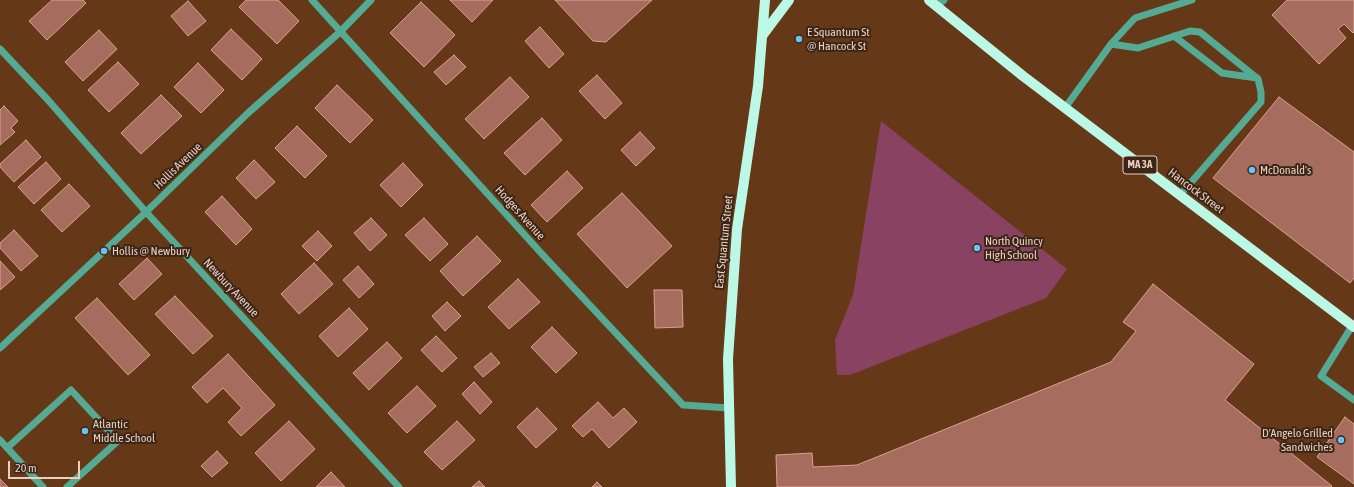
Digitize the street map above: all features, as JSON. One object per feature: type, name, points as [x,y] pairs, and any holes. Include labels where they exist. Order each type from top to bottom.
[{"type":"main road","name":"East Squantum Street","points":[[731,487],[728,359],[737,229],[758,86],[765,0]]},
{"type":"main road","points":[[762,36],[789,0]]},
{"type":"main road","name":"Hancock Street","points":[[937,2],[1065,108],[1353,327]]},
{"type":"street","name":"Hodges Avenue","points":[[312,0],[542,254],[683,405],[729,408]]},
{"type":"street","name":"Hollis Avenue","points":[[0,348],[146,212],[248,113],[340,32],[371,0]]},
{"type":"street","points":[[1065,108],[1111,44],[1135,18],[1192,0]]},
{"type":"street","points":[[1111,44],[1138,48],[1190,31],[1200,32],[1258,79],[1261,92],[1261,102],[1180,195]]},
{"type":"street","points":[[1174,36],[1222,73],[1258,79]]},
{"type":"street","name":"Newbury Avenue","points":[[0,49],[48,100],[146,212],[399,487]]},
{"type":"street","points":[[1353,327],[1321,376],[1354,400]]},
{"type":"street","points":[[7,448],[71,390],[118,441],[67,487]]},
{"type":"street","points":[[0,440],[43,487]]},
{"type":"shaded area","points":[[881,121],[1067,269],[1046,298],[850,375],[837,375],[835,340],[853,295]]},
{"type":"building","points":[[52,0],[83,0],[86,3],[47,40],[29,21]]},
{"type":"building","points":[[246,0],[278,0],[299,21],[277,44],[239,7]]},
{"type":"building","points":[[450,0],[493,0],[472,22]]},
{"type":"building","points":[[555,0],[652,0],[606,42],[593,41]]},
{"type":"building","points":[[1287,0],[1354,0],[1354,32],[1353,33],[1344,24],[1338,29],[1346,38],[1319,64],[1272,15]]},
{"type":"building","points":[[188,1],[206,21],[188,36],[171,16]]},
{"type":"building","points":[[421,2],[455,35],[424,67],[390,33]]},
{"type":"building","points":[[540,27],[564,54],[549,68],[525,41]]},
{"type":"building","points":[[231,29],[262,59],[242,80],[211,50]]},
{"type":"building","points":[[99,30],[117,49],[83,81],[65,62]]},
{"type":"building","points":[[454,55],[466,67],[446,85],[434,72]]},
{"type":"building","points":[[118,62],[139,84],[109,112],[88,90]]},
{"type":"building","points":[[198,63],[224,90],[201,113],[174,87]]},
{"type":"building","points":[[597,75],[622,103],[605,119],[579,91]]},
{"type":"building","points":[[510,77],[529,97],[484,139],[465,119]]},
{"type":"building","points":[[337,85],[373,120],[350,143],[315,108]]},
{"type":"building","points":[[161,95],[182,116],[141,154],[121,133]]},
{"type":"building","points":[[1279,97],[1354,152],[1354,278],[1350,283],[1213,178]]},
{"type":"building","points":[[4,106],[18,121],[11,128],[15,132],[0,145],[0,110]]},
{"type":"building","points":[[542,118],[562,140],[525,175],[504,153]]},
{"type":"building","points":[[297,126],[327,156],[305,178],[275,148]]},
{"type":"building","points":[[640,132],[655,148],[636,166],[621,150]]},
{"type":"building","points":[[26,140],[41,157],[14,182],[0,167],[0,164]]},
{"type":"building","points":[[254,160],[275,182],[256,199],[236,178]]},
{"type":"building","points":[[46,162],[61,179],[34,204],[18,187]]},
{"type":"building","points":[[403,163],[423,185],[401,207],[380,185]]},
{"type":"building","points":[[567,171],[583,188],[547,222],[531,205]]},
{"type":"building","points":[[69,184],[90,206],[62,232],[41,210]]},
{"type":"building","points":[[622,193],[672,246],[627,288],[577,234]]},
{"type":"building","points":[[222,196],[252,229],[236,245],[205,212]]},
{"type":"building","points":[[371,218],[387,235],[370,251],[354,233]]},
{"type":"building","points":[[424,218],[448,244],[430,261],[405,235]]},
{"type":"building","points":[[14,230],[38,256],[21,271],[0,248],[0,243]]},
{"type":"building","points":[[318,231],[332,246],[317,261],[302,246]]},
{"type":"building","points":[[477,236],[501,261],[463,296],[440,271]]},
{"type":"building","points":[[147,258],[162,274],[134,300],[119,284]]},
{"type":"building","points":[[0,261],[15,277],[0,290]]},
{"type":"building","points":[[314,263],[333,284],[299,314],[281,294]]},
{"type":"building","points":[[358,266],[374,284],[359,298],[343,280]]},
{"type":"building","points":[[518,279],[540,302],[509,329],[488,307]]},
{"type":"building","points":[[1153,284],[1254,364],[1225,400],[1332,486],[1331,487],[777,487],[776,455],[812,453],[813,467],[857,465],[1111,362],[1136,331],[1123,322]]},
{"type":"building","points":[[654,290],[682,290],[683,327],[655,328]]},
{"type":"building","points":[[175,296],[213,336],[193,354],[155,314]]},
{"type":"building","points":[[97,298],[150,355],[128,375],[75,318]]},
{"type":"building","points":[[447,302],[461,316],[445,331],[432,316]]},
{"type":"building","points":[[349,308],[368,329],[338,357],[319,336]]},
{"type":"building","points":[[552,327],[577,353],[556,373],[531,347]]},
{"type":"building","points":[[436,336],[457,358],[442,372],[421,350]]},
{"type":"building","points":[[387,342],[402,358],[369,390],[353,373]]},
{"type":"building","points":[[491,353],[500,363],[483,377],[474,367]]},
{"type":"building","points":[[228,354],[275,405],[241,436],[228,422],[242,408],[223,388],[207,403],[192,387]]},
{"type":"building","points":[[474,382],[492,402],[480,414],[462,394]]},
{"type":"building","points":[[417,386],[436,406],[407,433],[388,413]]},
{"type":"building","points":[[598,402],[613,418],[624,408],[637,422],[609,448],[592,429],[583,437],[572,426]]},
{"type":"building","points":[[537,408],[557,429],[536,448],[517,427]]},
{"type":"building","name":"D'Angelo Grilled Sandwiches","points":[[1345,417],[1354,424],[1354,484],[1317,457]]},
{"type":"building","points":[[289,421],[315,449],[281,481],[255,453]]},
{"type":"building","points":[[457,421],[475,440],[442,470],[424,452]]},
{"type":"building","points":[[217,451],[228,463],[212,477],[201,466]]},
{"type":"building","points":[[331,472],[345,487],[316,487]]},
{"type":"building","points":[[0,479],[8,487],[0,487]]},
{"type":"building","points":[[479,481],[485,487],[472,487]]},
{"type":"building","points":[[597,482],[602,487],[592,487]]},
{"type":"place","name":"E Squantum St @ Hancock St","points":[[799,39]]},
{"type":"place","name":"McDonald's","points":[[1252,170]]},
{"type":"place","name":"North Quincy High School","points":[[977,248]]},
{"type":"place","name":"Hollis @ Newbury","points":[[104,251]]},
{"type":"place","name":"Atlantic Middle School","points":[[85,431]]},
{"type":"place","name":"D'Angelo Grilled Sandwiches","points":[[1341,440]]}]
